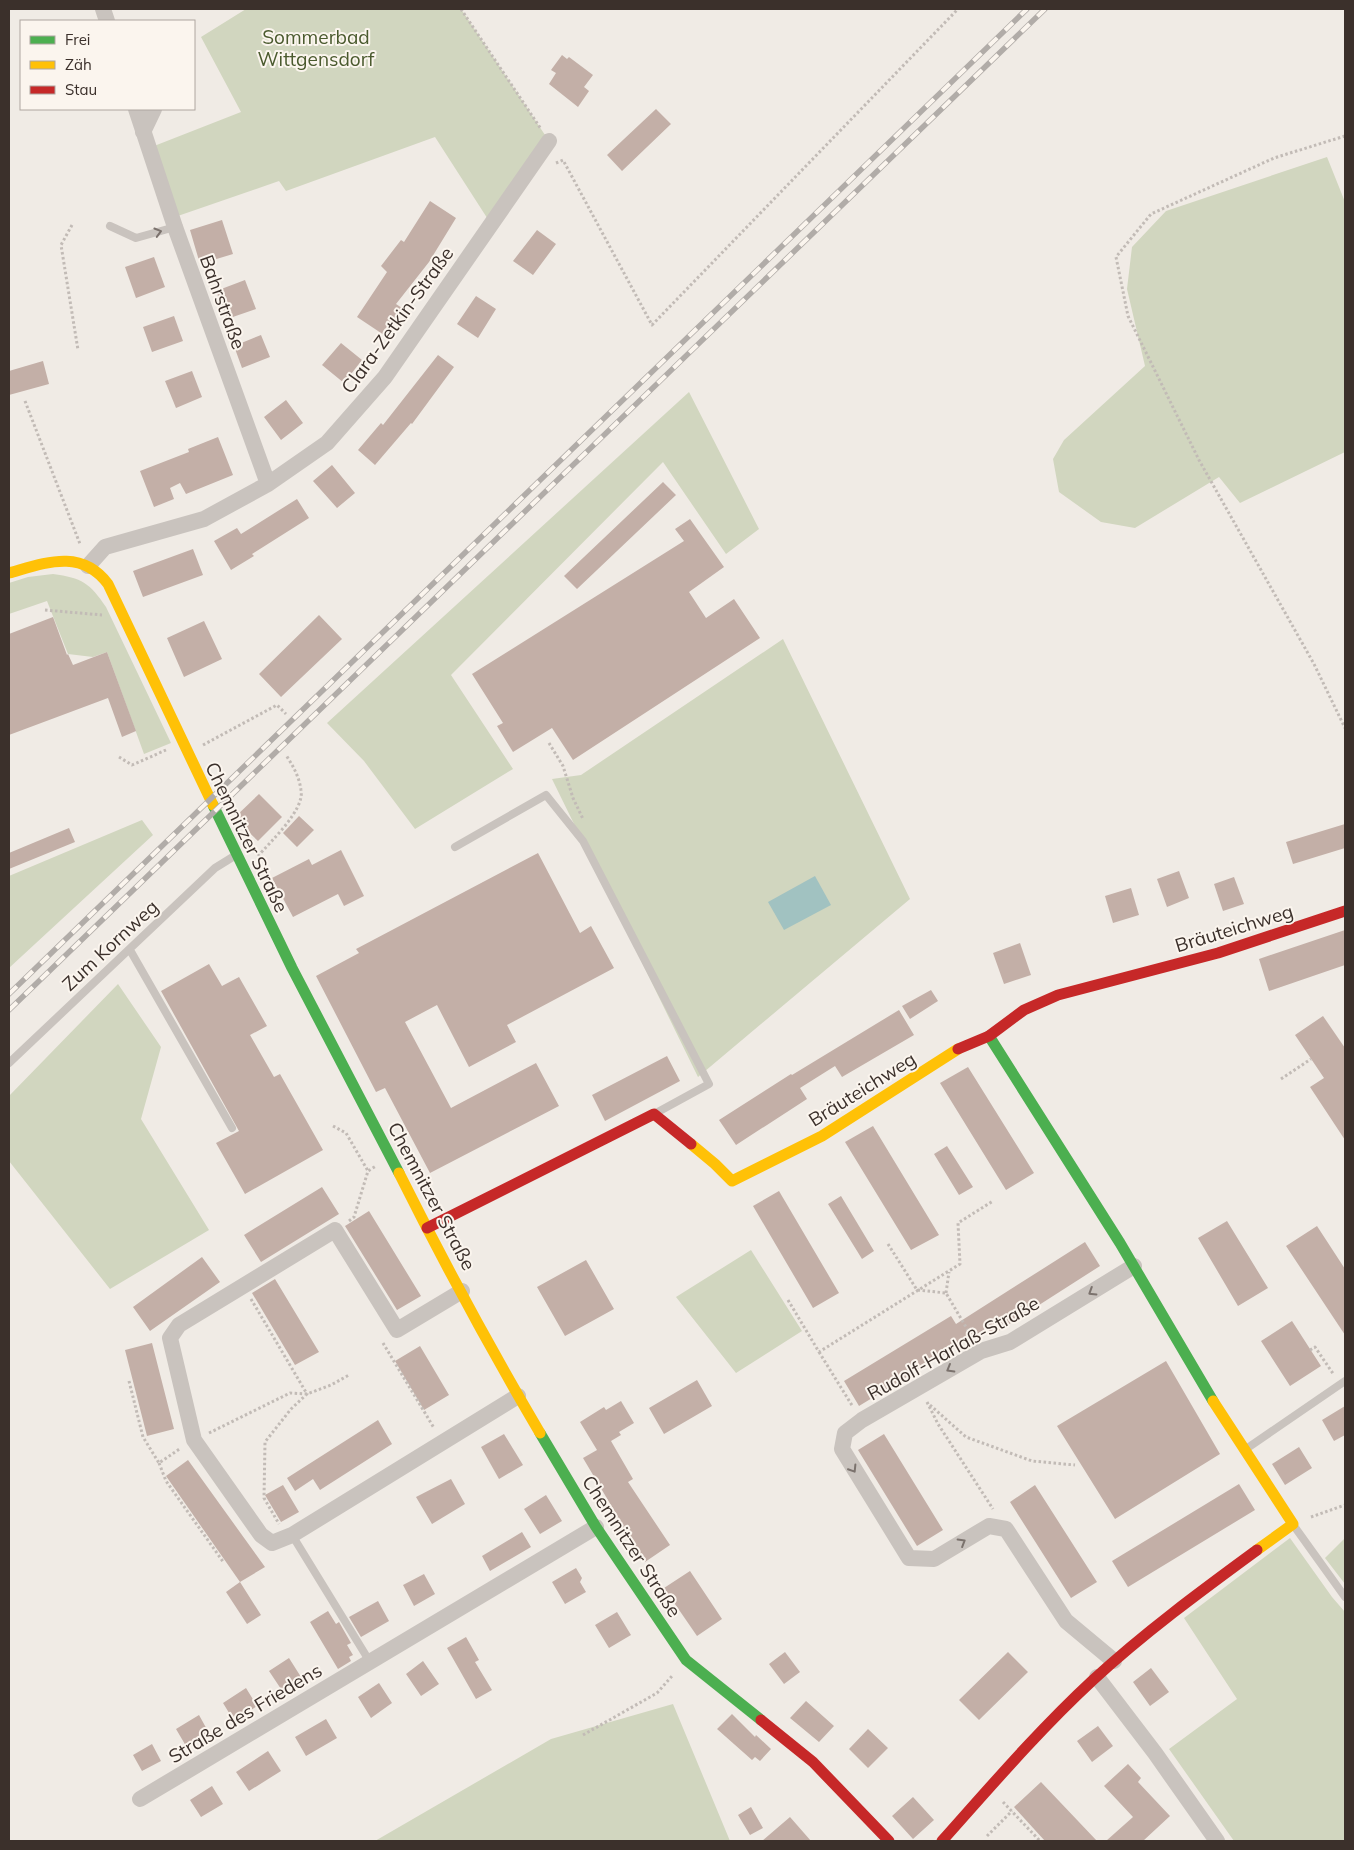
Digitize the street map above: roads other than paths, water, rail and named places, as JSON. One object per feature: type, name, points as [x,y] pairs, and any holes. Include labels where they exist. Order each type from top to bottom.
[{"type":"street","name":"Bahrstraße","points":[[136,110],[175,227],[268,484]]},
{"type":"street","points":[[143,132],[154,110]]},
{"type":"street","name":"Clara-Zetkin-Straße","points":[[88,566],[105,547],[204,519],[268,484],[327,443],[385,377],[549,141]]},
{"type":"street","points":[[9,573],[46,563],[71,561],[88,566]]},
{"type":"street","name":"Chemnitzer Straße","points":[[88,566],[100,574],[108,584],[244,872],[427,1228],[518,1396],[596,1527],[686,1660],[814,1762],[889,1841]]},
{"type":"street","name":"Bräuteichweg","points":[[654,1114],[715,1164],[732,1181],[822,1136],[959,1048],[989,1036],[1024,1010],[1058,995],[1218,953],[1345,911]]},
{"type":"street","points":[[942,1841],[1012,1762],[1114,1661],[1166,1617],[1293,1524],[1205,1389],[1134,1266],[989,1036]]},
{"type":"street","points":[[427,1228],[654,1114]]},
{"type":"street","points":[[462,1291],[397,1330],[335,1230],[179,1325],[170,1338],[194,1440],[261,1535],[272,1543],[290,1536],[518,1396]]},
{"type":"street","name":"Rudolf-Harlaß-Straße","points":[[1114,1661],[1066,1621],[1006,1529],[989,1526],[934,1559],[909,1558],[842,1449],[845,1433],[862,1420],[980,1351],[1010,1342],[1134,1266]]},
{"type":"street","name":"Straße des Friedens","points":[[140,1799],[596,1527]]},
{"type":"street","points":[[1097,1677],[1155,1753],[1217,1841]]},
{"type":"lane","points":[[110,226],[136,238],[175,227]]},
{"type":"lane","points":[[455,847],[546,795],[583,841],[709,1084],[654,1114]]},
{"type":"lane","name":"Zum Kornweg","points":[[9,1063],[215,868],[236,855]]},
{"type":"lane","points":[[130,950],[232,1128]]},
{"type":"lane","points":[[1244,1450],[1342,1382]]},
{"type":"lane","points":[[1293,1524],[1345,1597]]},
{"type":"lane","points":[[290,1536],[370,1662]]},
{"type":"water","points":[[815,876],[831,905],[784,930],[768,902]]},
{"type":"railway","points":[[9,994],[1027,9]]},
{"type":"railway","points":[[9,1010],[1045,9]]},
{"type":"park label","name":"Sommerbad Wittgensdorf","points":[[316,48]]}]
